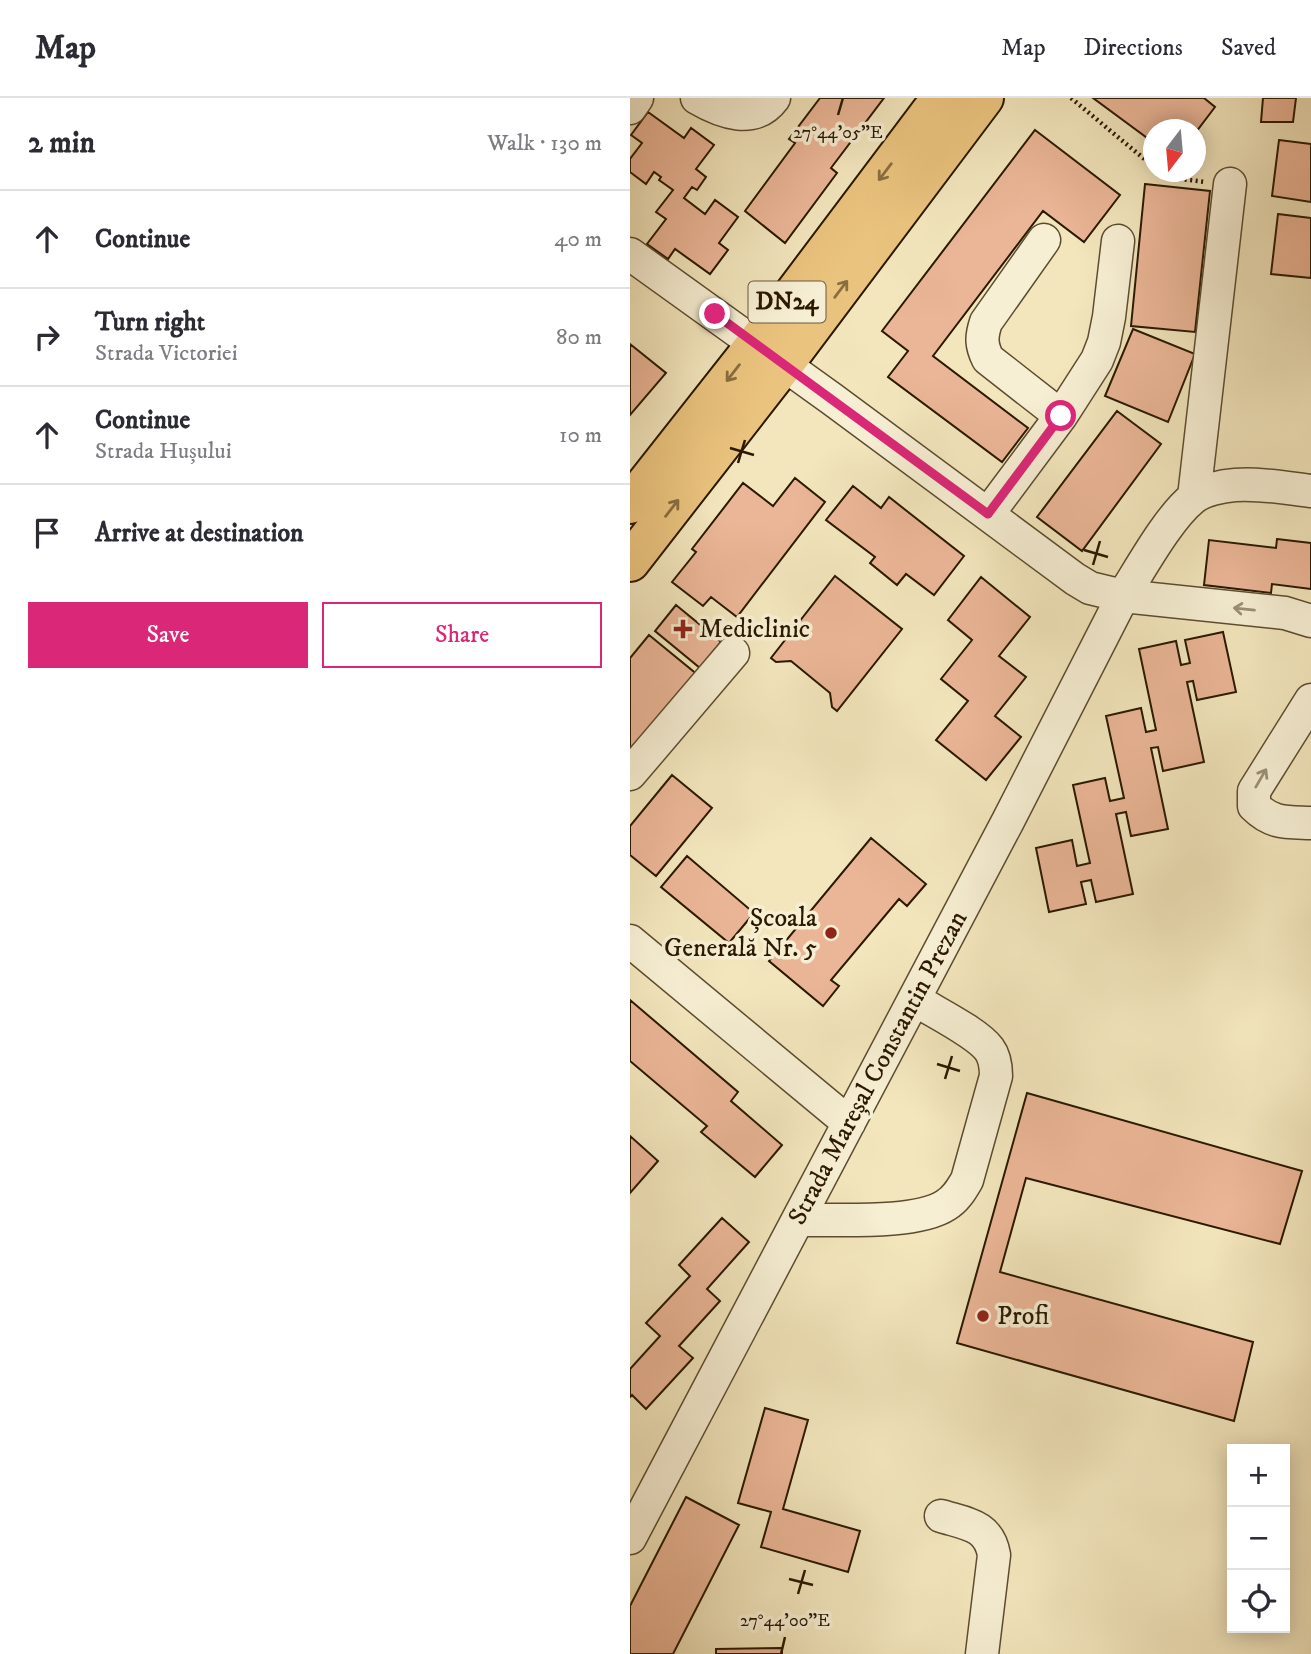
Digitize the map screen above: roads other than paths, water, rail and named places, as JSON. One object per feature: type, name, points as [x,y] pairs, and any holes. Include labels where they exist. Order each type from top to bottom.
[{"type":"main road","name":"DN24","points":[[630,562],[940,98]]},
{"type":"main road","name":"DN24","points":[[630,504],[770,354],[984,98]]},
{"type":"street","points":[[630,108],[637,98]]},
{"type":"street","points":[[697,98],[736,115],[755,112],[774,98]]},
{"type":"street","points":[[1230,184],[1194,497],[1235,485],[1311,491]]},
{"type":"street","points":[[1044,240],[986,322],[981,336],[988,359],[1061,416]]},
{"type":"street","points":[[988,514],[1083,385],[1104,342],[1110,317],[1118,240]]},
{"type":"street","points":[[630,254],[1090,587],[1123,596],[1285,613],[1311,621]]},
{"type":"street","name":"Strada Mareșal Constantin Prezan","points":[[630,1538],[1123,596],[1164,533],[1194,497]]},
{"type":"street","points":[[630,774],[733,653]]},
{"type":"street","points":[[1311,699],[1254,790],[1254,806],[1265,817],[1279,821],[1311,823]]},
{"type":"street","points":[[630,940],[849,1123]]},
{"type":"street","points":[[798,1220],[907,1217],[928,1213],[945,1206],[959,1194],[967,1180],[996,1076],[996,1063],[990,1050],[979,1039],[914,999]]},
{"type":"street","points":[[941,1516],[977,1527],[992,1541],[994,1555],[982,1654]]},
{"type":"place","name":"Mediclinic","points":[[683,629]]},
{"type":"place","name":"Școala Generală Nr. 5","points":[[831,933]]},
{"type":"place","name":"Profi","points":[[983,1316]]}]
